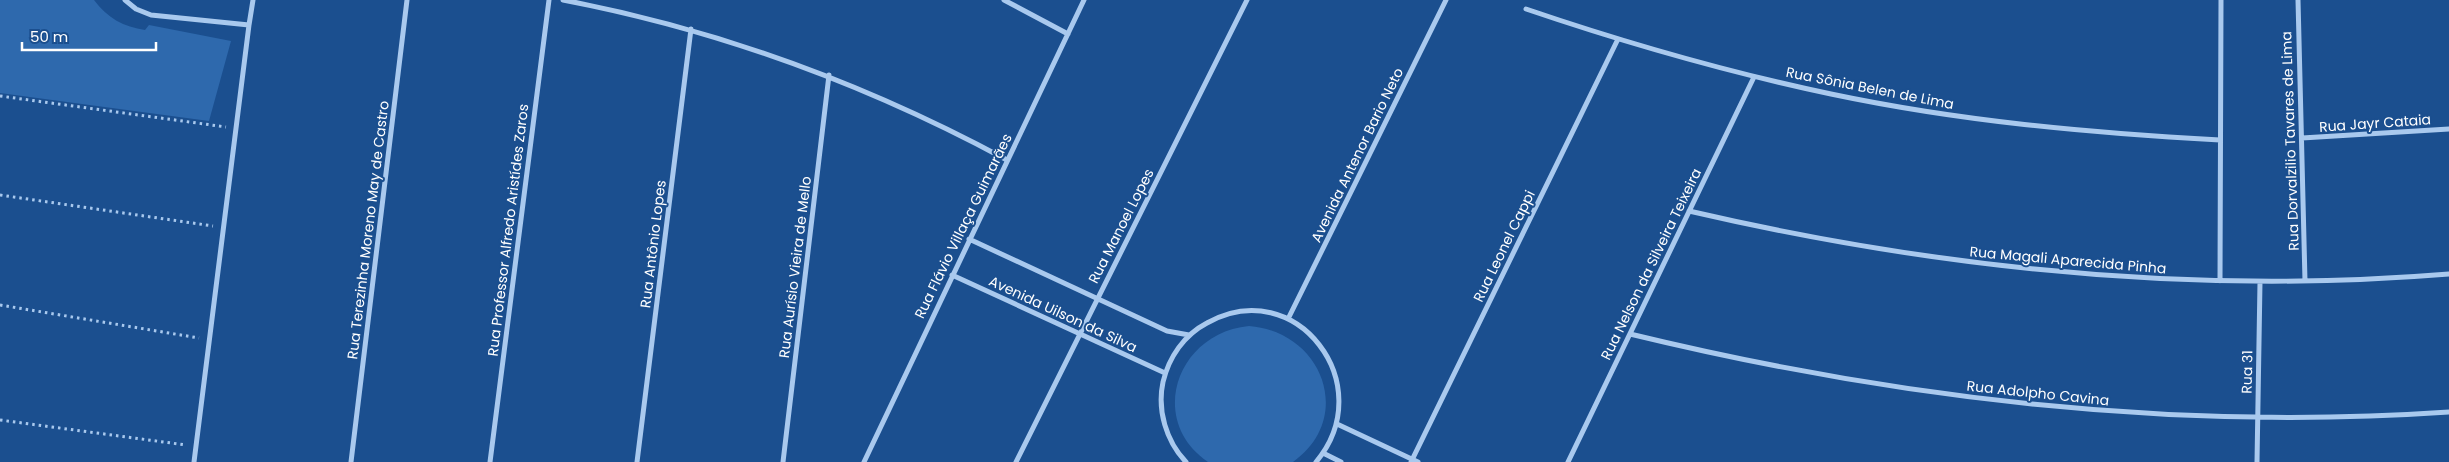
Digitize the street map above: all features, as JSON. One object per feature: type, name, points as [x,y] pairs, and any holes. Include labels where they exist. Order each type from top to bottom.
[{"type":"street","points":[[125,0],[136,9],[150,15],[250,25]]},
{"type":"street","points":[[194,462],[253,0]]},
{"type":"street","name":"Rua Terezinha Moreno May de Castro","points":[[351,462],[407,0]]},
{"type":"street","name":"Rua Professor Alfredo Aristídes Zaros","points":[[490,462],[549,0]]},
{"type":"street","points":[[563,0],[692,29],[760,50],[829,75],[919,114],[1007,160]]},
{"type":"street","points":[[1004,0],[1068,34]]},
{"type":"street","name":"Rua Flávio Villaça Guimarães","points":[[864,462],[1084,0]]},
{"type":"street","name":"Rua Manoel Lopes","points":[[1016,462],[1247,0]]},
{"type":"street","name":"Avenida Antenor Bario Neto","points":[[1288,319],[1446,0]]},
{"type":"street","points":[[2220,281],[2221,0]]},
{"type":"street","name":"Rua Dorvalzilio Tavares de Lima","points":[[2298,0],[2306,281]]},
{"type":"street","name":"Rua Sônia Belen de Lima","points":[[1526,9],[1618,39],[1754,77],[1832,94],[1986,121],[2123,134],[2220,140]]},
{"type":"street","name":"Rua Antônio Lopes","points":[[637,462],[692,29]]},
{"type":"street","name":"Rua Leonel Cappi","points":[[1411,461],[1618,39]]},
{"type":"street","name":"Rua Aurísio Vieira de Mello","points":[[783,462],[829,75]]},
{"type":"street","name":"Rua Nelson da Silveira Teixeira","points":[[1568,462],[1754,77]]},
{"type":"street","name":"Rua Jayr Cataia","points":[[2302,138],[2449,129]]},
{"type":"street","name":"Rua Magali Aparecida Pinha","points":[[1689,211],[1850,246],[1932,258],[2095,276],[2260,282],[2449,274]]},
{"type":"street","name":"Avenida Uilson da Silva","points":[[969,239],[1167,331],[1189,335]]},
{"type":"street","name":"Avenida Uilson da Silva","points":[[952,275],[1165,373]]},
{"type":"street","name":"Rua 31","points":[[2257,462],[2260,282]]},
{"type":"street","points":[[1186,462],[1174,447],[1163,418],[1161,395],[1165,373],[1175,353],[1189,335],[1214,319],[1243,311],[1273,314],[1288,319],[1313,337],[1331,362],[1340,392],[1337,424],[1323,453],[1316,462]]},
{"type":"street","name":"Rua Adolpho Cavina","points":[[1630,334],[1785,369],[1942,394],[2100,411],[2258,417],[2344,417],[2449,412]]},
{"type":"street","points":[[1337,424],[1411,461],[1418,462]]},
{"type":"street","points":[[1323,453],[1341,462]]},
{"type":"path","points":[[0,96],[236,129]]},
{"type":"path","points":[[0,195],[224,228]]},
{"type":"path","points":[[0,305],[210,339]]},
{"type":"path","points":[[0,420],[196,446]]},
{"type":"shaded area","points":[[0,0],[94,0],[110,17],[130,27],[145,30],[149,25],[231,41],[209,121],[0,93]]},
{"type":"shaded area","points":[[1249,326],[1275,332],[1296,344],[1312,360],[1322,380],[1326,401],[1323,423],[1312,444],[1293,462],[1208,462],[1189,445],[1178,424],[1175,403],[1178,381],[1188,361],[1203,344],[1224,332]]}]
